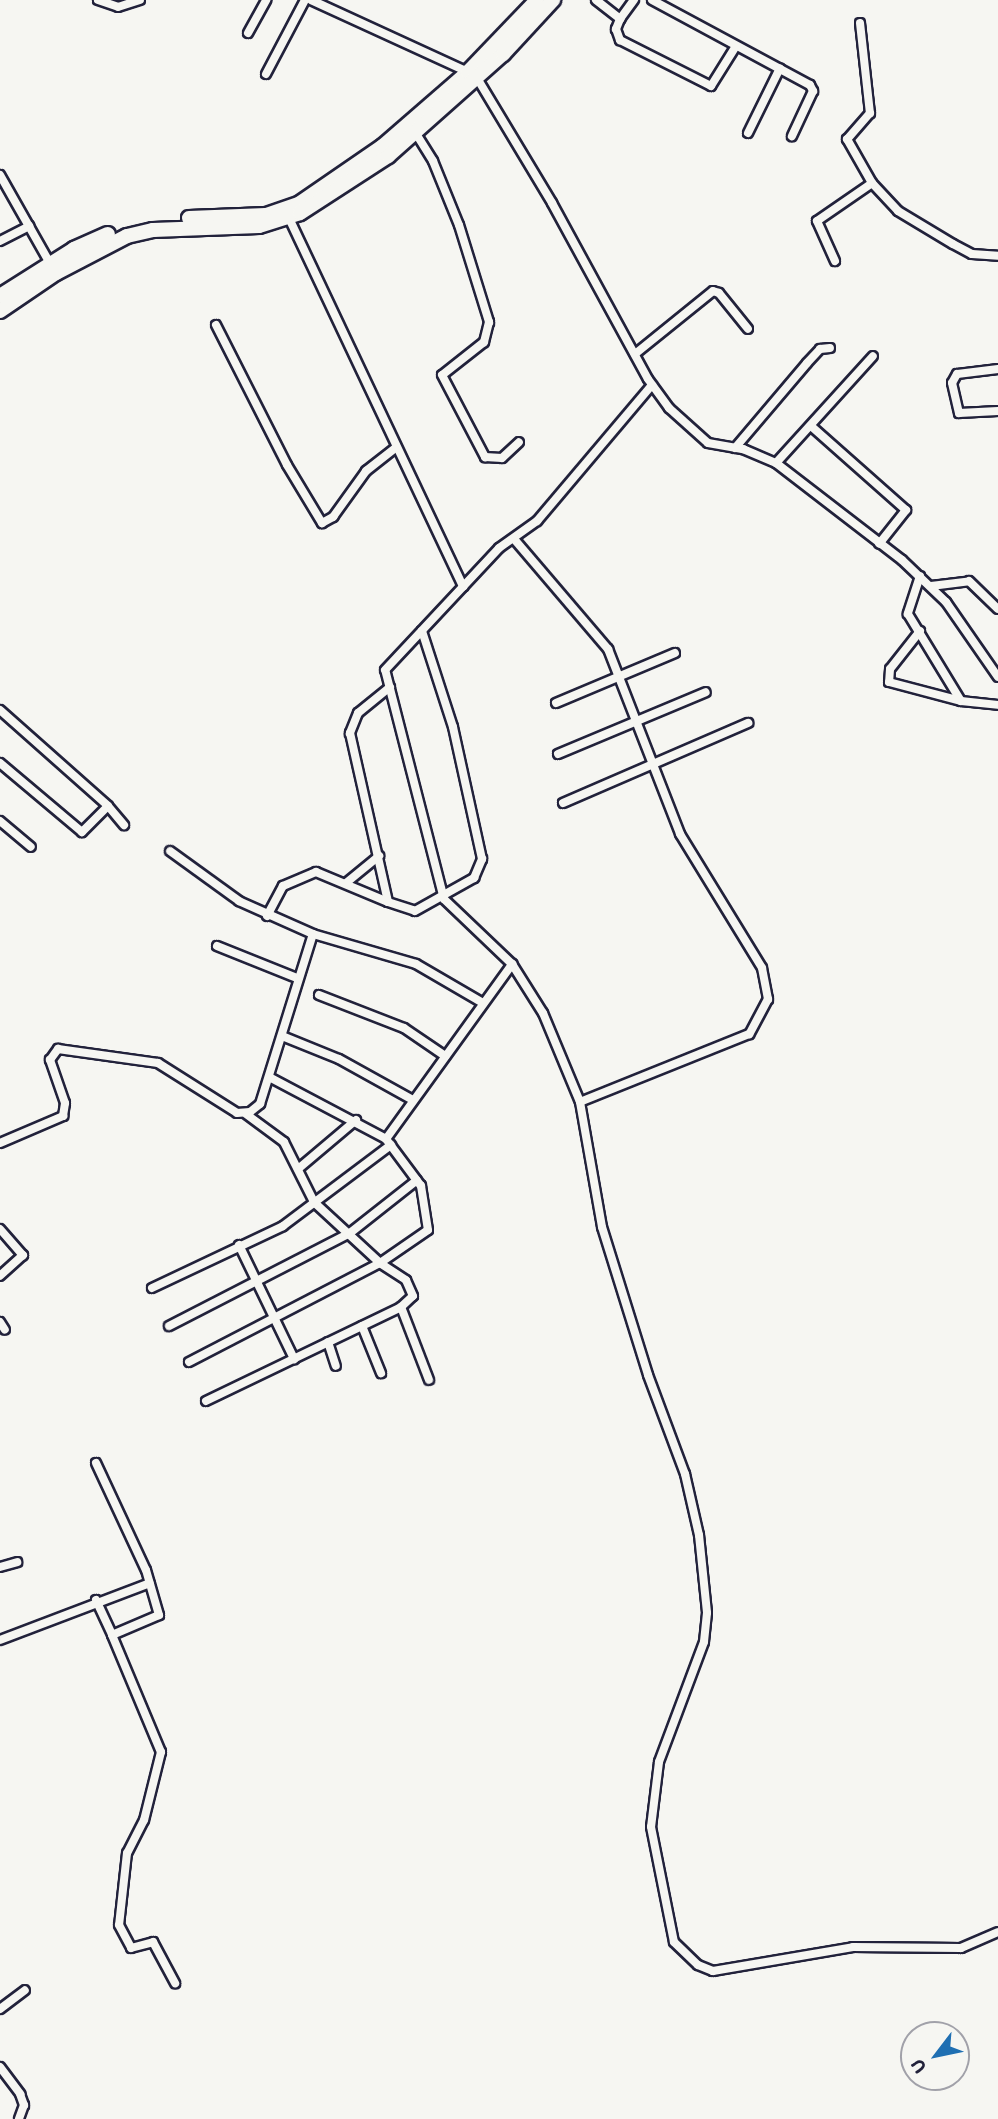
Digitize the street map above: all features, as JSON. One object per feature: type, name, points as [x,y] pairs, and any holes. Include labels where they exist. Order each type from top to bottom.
[{"type":"highway","points":[[287,214],[383,145],[472,75],[537,0]]},
{"type":"highway","points":[[0,296],[99,248],[153,230],[259,226],[351,182],[415,132],[553,0]]},
{"type":"highway","points":[[0,311],[53,268]]},
{"type":"street","points":[[98,0],[118,7],[141,0]]},
{"type":"street","points":[[248,33],[266,0]]},
{"type":"street","points":[[266,74],[305,0]]},
{"type":"street","points":[[312,0],[472,75],[552,202],[652,385],[701,439],[776,463],[920,576],[961,620],[998,677]]},
{"type":"street","points":[[596,0],[620,19]]},
{"type":"street","points":[[634,0],[616,29],[620,40],[711,86],[736,46]]},
{"type":"street","points":[[652,0],[780,68],[813,89],[792,136]]},
{"type":"street","points":[[860,23],[870,113],[847,139],[872,183],[898,211],[953,244],[972,254],[998,256]]},
{"type":"street","points":[[748,133],[780,68]]},
{"type":"street","points":[[415,132],[445,191],[489,322],[484,342],[442,375],[485,457],[502,458],[519,442]]},
{"type":"street","points":[[0,175],[53,268]]},
{"type":"street","points":[[835,261],[817,220],[872,183]]},
{"type":"street","points":[[287,214],[395,448],[463,587]]},
{"type":"street","points":[[0,242],[29,226]]},
{"type":"street","points":[[635,354],[713,291],[719,292],[748,329]]},
{"type":"street","points":[[216,325],[322,523],[332,517],[366,471],[395,448]]},
{"type":"street","points":[[735,448],[820,349],[830,348]]},
{"type":"street","points":[[776,463],[873,356]]},
{"type":"street","points":[[998,369],[957,374],[951,383],[959,412],[998,411]]},
{"type":"street","points":[[652,385],[537,521],[463,587],[385,670],[444,899],[512,964],[543,1013],[580,1102],[602,1227],[648,1375],[688,1482],[699,1535],[707,1613],[705,1642],[659,1762],[651,1827],[674,1942],[698,1965],[713,1971],[853,1947],[961,1948],[998,1932]]},
{"type":"street","points":[[811,426],[906,510],[879,544]]},
{"type":"street","points":[[514,539],[605,643],[680,834],[762,968],[768,999],[749,1034],[580,1102]]},
{"type":"street","points":[[920,576],[906,610],[961,701]]},
{"type":"street","points":[[931,586],[970,581],[998,609]]},
{"type":"street","points":[[267,916],[283,886],[298,877],[316,872],[415,911],[444,899],[474,878],[482,859],[453,727],[422,631]]},
{"type":"street","points":[[920,631],[886,678],[961,701],[998,705]]},
{"type":"street","points":[[556,703],[675,653]]},
{"type":"street","points":[[388,902],[350,727],[358,713],[390,687]]},
{"type":"street","points":[[558,754],[706,692]]},
{"type":"street","points":[[0,710],[108,806],[124,825]]},
{"type":"street","points":[[563,803],[654,766],[748,723]]},
{"type":"street","points":[[0,763],[82,832],[108,806]]},
{"type":"street","points":[[0,821],[31,848]]},
{"type":"street","points":[[170,851],[267,916],[313,934],[416,964],[483,1003]]},
{"type":"street","points":[[346,883],[379,856]]},
{"type":"street","points":[[246,1114],[257,1108],[271,1078],[297,978],[313,934]]},
{"type":"street","points":[[217,946],[297,978]]},
{"type":"street","points":[[152,1288],[283,1226],[388,1142],[413,1100],[512,964]]},
{"type":"street","points":[[319,995],[404,1028],[446,1056]]},
{"type":"street","points":[[282,1036],[339,1059],[413,1100]]},
{"type":"street","points":[[0,1143],[63,1116],[65,1103],[50,1060],[58,1049],[150,1060],[246,1114],[284,1142],[314,1202],[380,1263],[405,1280],[413,1296],[401,1307],[206,1401]]},
{"type":"street","points":[[189,1362],[380,1263],[428,1230],[427,1209],[417,1180],[388,1142],[356,1120],[271,1078]]},
{"type":"street","points":[[298,1169],[356,1120]]},
{"type":"street","points":[[169,1326],[258,1283],[350,1233],[417,1180]]},
{"type":"street","points":[[0,1229],[23,1255],[0,1276]]},
{"type":"street","points":[[239,1245],[294,1359]]},
{"type":"street","points":[[401,1307],[429,1380]]},
{"type":"street","points":[[362,1326],[381,1373]]},
{"type":"street","points":[[328,1342],[336,1366]]},
{"type":"street","points":[[96,1464],[150,1583],[159,1615],[112,1635]]},
{"type":"street","points":[[0,1567],[17,1562]]},
{"type":"street","points":[[0,1640],[96,1600],[150,1583]]},
{"type":"street","points":[[96,1600],[161,1752],[144,1821],[127,1853],[119,1925],[131,1948],[153,1942],[175,1983]]},
{"type":"street","points":[[0,2009],[25,1990]]},
{"type":"street","points":[[0,2067],[20,2094],[24,2105],[19,2119]]}]
